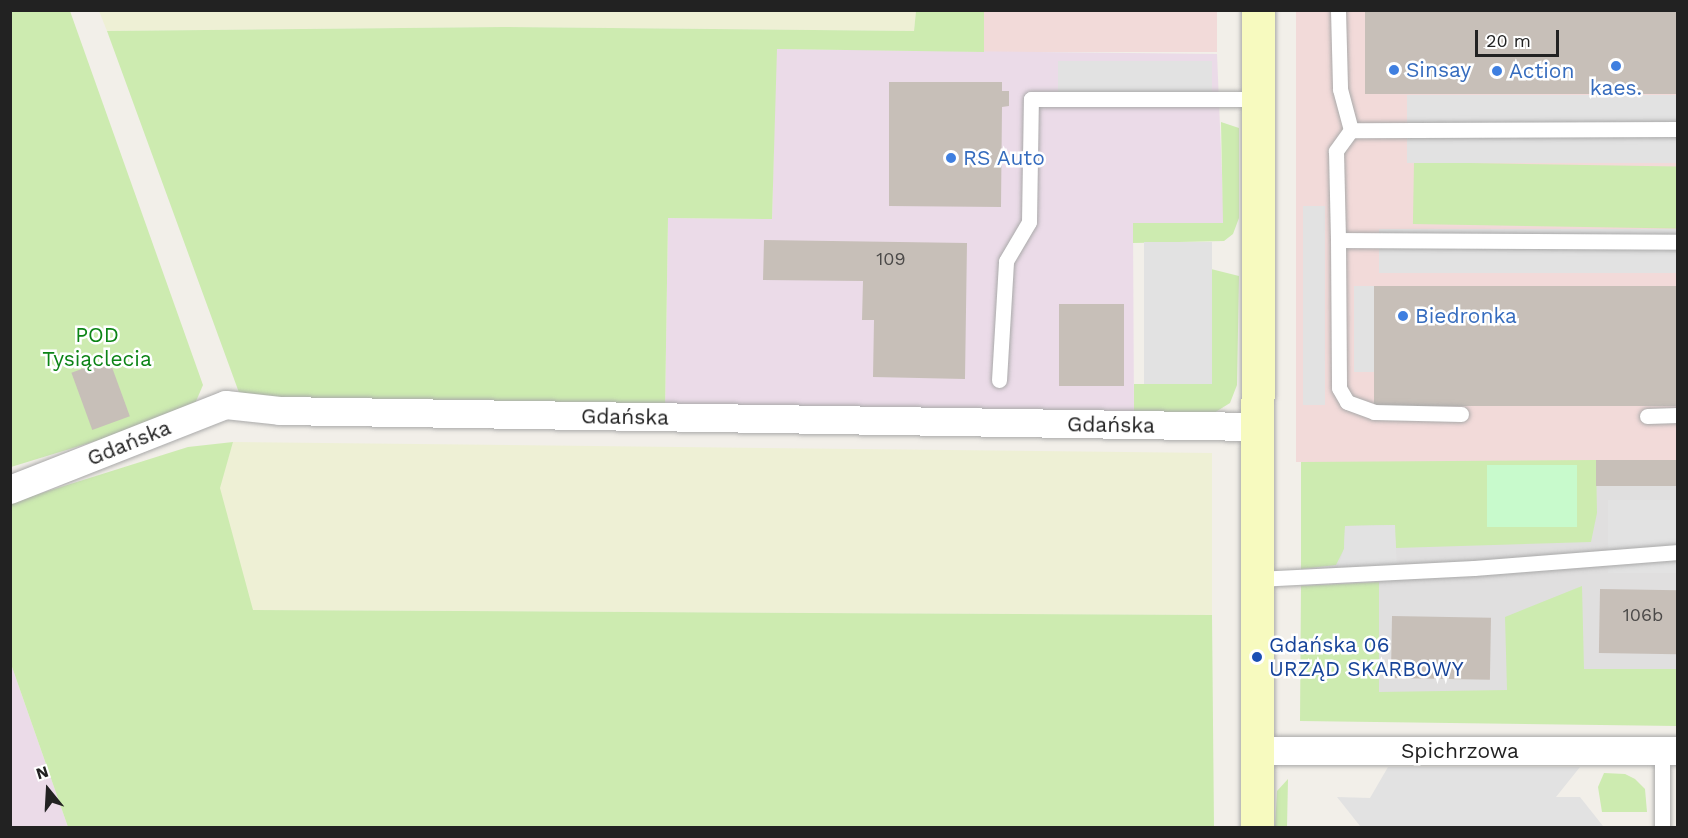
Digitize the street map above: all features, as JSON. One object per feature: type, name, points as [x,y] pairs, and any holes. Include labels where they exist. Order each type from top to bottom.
[{"type":"street","points":[[1257,828],[1258,10]]},
{"type":"street","name":"Gdańska","points":[[10,490],[226,405],[350,412],[1257,427]]},
{"type":"street","name":"Spichrzowa","points":[[1258,752],[1670,751]]},
{"type":"lane","points":[[1338,10],[1340,89],[1350,130],[1336,152],[1339,388],[1347,402],[1374,412],[1461,414]]},
{"type":"lane","points":[[999,380],[1006,261],[1029,222],[1031,99],[1257,99]]},
{"type":"lane","points":[[1350,130],[1677,129]]},
{"type":"lane","points":[[1338,240],[1677,242]]},
{"type":"lane","points":[[1647,416],[1677,415]]},
{"type":"lane","points":[[1257,579],[1473,568],[1677,552]]},
{"type":"lane","name":"Spichrzowa","points":[[1662,828],[1670,751]]},
{"type":"shaded area","points":[[984,11],[1217,11],[1217,52],[984,52]]},
{"type":"shaded area","points":[[1296,11],[1677,11],[1677,462],[1296,462]]},
{"type":"shaded area","points":[[776,49],[1217,54],[1224,223],[1133,224],[1134,416],[665,410],[668,218],[772,219]]},
{"type":"shaded area","points":[[1058,61],[1212,61],[1212,99],[1058,99]]},
{"type":"shaded area","points":[[1407,95],[1677,95],[1677,163],[1407,163]]},
{"type":"shaded area","points":[[1303,206],[1325,206],[1325,405],[1303,405]]},
{"type":"shaded area","points":[[1379,229],[1677,229],[1677,273],[1379,273]]},
{"type":"shaded area","points":[[1144,242],[1212,242],[1212,384],[1144,384]]},
{"type":"shaded area","points":[[1354,286],[1374,286],[1374,372],[1354,372]]},
{"type":"shaded area","points":[[1301,460],[1677,460],[1677,709],[1301,709]]},
{"type":"shaded area","points":[[1608,500],[1677,500],[1677,573],[1608,573]]},
{"type":"shaded area","points":[[1395,525],[1397,572],[1335,576],[1344,549],[1345,526]]},
{"type":"shaded area","points":[[11,664],[68,827],[11,827]]},
{"type":"shaded area","points":[[1388,767],[1580,767],[1556,797],[1580,797],[1603,826],[1360,826],[1337,797],[1370,798]]},
{"type":"green space","name":"POD Tysiąclecia","points":[[11,11],[70,11],[203,385],[194,406],[161,421],[11,467]]},
{"type":"green space","points":[[99,11],[916,11],[914,31],[503,27],[107,31]]},
{"type":"green space","points":[[916,11],[984,11],[984,52],[777,49],[772,219],[668,218],[665,410],[245,409],[107,31],[503,27],[914,31]]},
{"type":"green space","points":[[1221,122],[1239,128],[1239,218],[1233,234],[1224,241],[1133,243],[1133,223],[1223,223]]},
{"type":"green space","points":[[1414,162],[1677,167],[1676,229],[1413,224]]},
{"type":"green space","points":[[1211,269],[1239,276],[1237,385],[1230,403],[1209,416],[1134,416],[1134,384],[1211,384]]},
{"type":"green space","points":[[233,442],[1212,453],[1212,615],[252,610],[219,488]]},
{"type":"green space","points":[[233,442],[220,488],[253,610],[1212,615],[1214,827],[68,827],[11,664],[10,503],[188,447]]},
{"type":"green space","points":[[1596,460],[1597,513],[1591,542],[1396,548],[1394,525],[1345,526],[1344,549],[1336,565],[1301,569],[1301,462]]},
{"type":"green space","points":[[1487,465],[1577,465],[1577,527],[1487,527]]},
{"type":"green space","points":[[1379,582],[1379,692],[1507,690],[1505,617],[1582,586],[1584,669],[1677,669],[1677,726],[1300,721],[1301,586]]},
{"type":"green space","points":[[1604,773],[1625,774],[1635,779],[1645,789],[1647,812],[1602,812],[1598,787]]},
{"type":"green space","points":[[1288,779],[1287,827],[1275,827],[1277,791]]},
{"type":"building","points":[[1365,10],[1678,10],[1678,94],[1365,94]]},
{"type":"building","points":[[889,82],[1002,82],[1002,91],[1009,91],[1009,106],[1002,107],[1001,207],[889,206]]},
{"type":"building","points":[[764,240],[967,243],[965,379],[873,377],[874,320],[862,320],[863,281],[763,280]]},
{"type":"building","points":[[1374,286],[1678,286],[1678,406],[1374,406]]},
{"type":"building","points":[[1059,304],[1124,304],[1124,386],[1059,386]]},
{"type":"building","points":[[109,359],[130,416],[92,430],[71,373]]},
{"type":"building","points":[[1596,460],[1678,460],[1678,486],[1596,486]]},
{"type":"building","points":[[1600,589],[1678,590],[1677,654],[1599,653]]},
{"type":"building","points":[[1392,616],[1491,618],[1490,680],[1391,678]]},
{"type":"place","name":"kaes.","points":[[1616,66]]},
{"type":"place","name":"Sinsay","points":[[1394,70]]},
{"type":"place","name":"Action","points":[[1497,71]]},
{"type":"place","name":"RS Auto","points":[[951,158]]},
{"type":"place","name":"Biedronka","points":[[1403,316]]},
{"type":"place","name":"Gdańska 06 URZĄD SKARBOWY","points":[[1257,657]]}]
